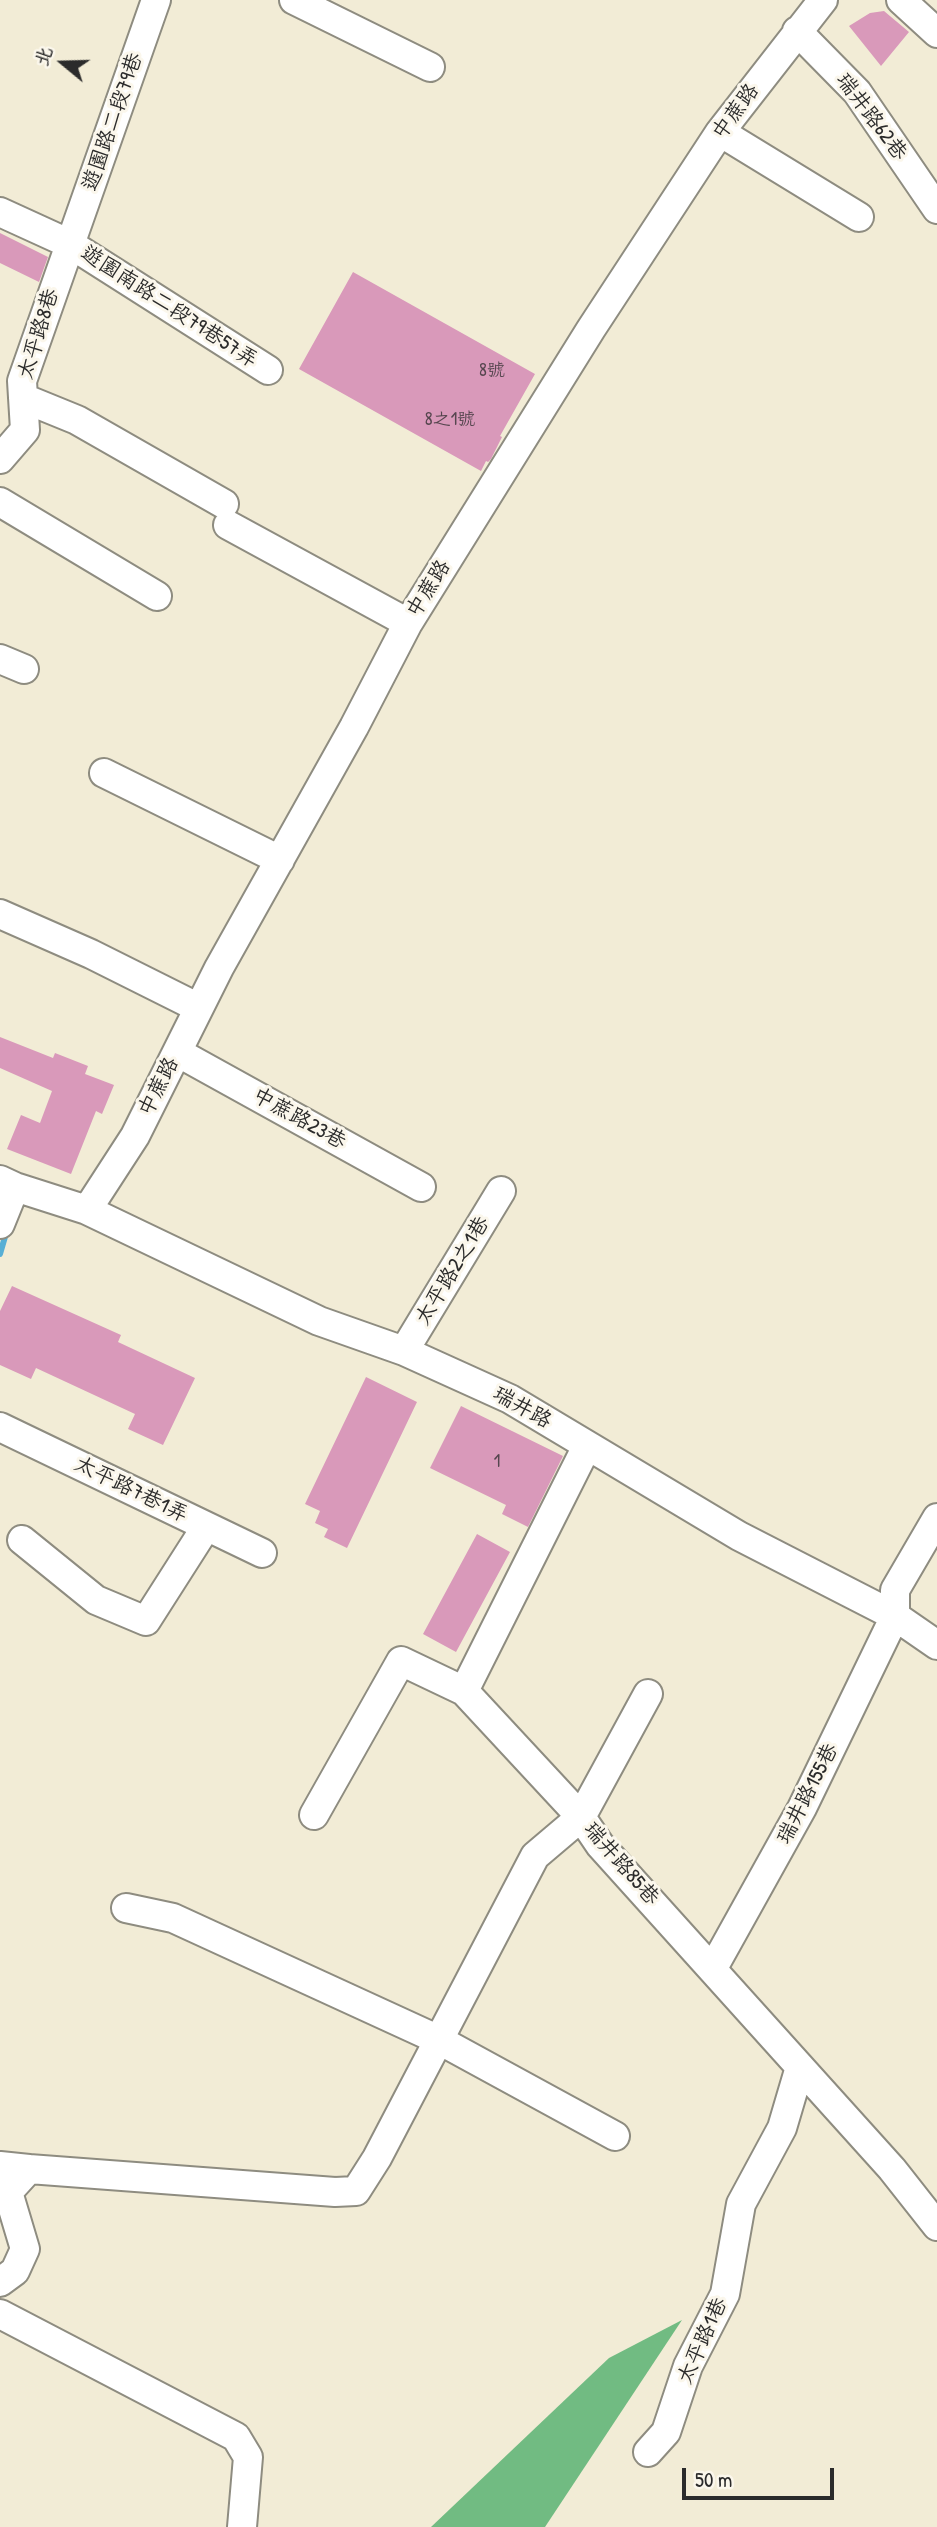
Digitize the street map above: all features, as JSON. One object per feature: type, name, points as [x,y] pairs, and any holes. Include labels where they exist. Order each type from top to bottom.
[{"type":"street","name":"遊園路二段79巷","points":[[70,244],[156,0]]},
{"type":"street","points":[[294,0],[430,67]]},
{"type":"street","name":"中蔗路","points":[[87,1210],[135,1136],[199,1008],[354,727],[408,623],[590,329],[720,132],[823,0]]},
{"type":"street","points":[[901,0],[937,33]]},
{"type":"street","name":"瑞井路62巷","points":[[797,31],[857,92],[937,209]]},
{"type":"street","points":[[720,132],[859,217]]},
{"type":"street","name":"遊園南路二段79巷57弄","points":[[0,212],[70,244],[268,370]]},
{"type":"street","name":"太平路8巷","points":[[0,459],[26,430],[22,381],[70,244]]},
{"type":"street","points":[[23,398],[77,420],[226,515],[408,623]]},
{"type":"street","points":[[0,502],[157,596]]},
{"type":"street","points":[[104,773],[280,860]]},
{"type":"street","points":[[0,914],[92,954],[199,1008]]},
{"type":"street","name":"中蔗路23巷","points":[[177,1052],[421,1187]]},
{"type":"street","points":[[0,1224],[7,1184]]},
{"type":"street","name":"瑞井路","points":[[7,1184],[87,1210],[319,1321],[404,1351],[510,1399],[739,1536],[895,1616],[937,1645]]},
{"type":"street","name":"太平路2之1巷","points":[[404,1351],[501,1191]]},
{"type":"street","name":"太平路7巷1弄","points":[[0,1427],[262,1553]]},
{"type":"street","points":[[464,1691],[587,1446]]},
{"type":"street","name":"瑞井路155巷","points":[[713,1968],[802,1808],[895,1616],[895,1590],[937,1518]]},
{"type":"street","points":[[22,1540],[96,1600],[146,1622],[206,1527]]},
{"type":"street","name":"瑞井路85巷","points":[[314,1815],[401,1661],[464,1691],[581,1817],[600,1845],[892,2169],[937,2226]]},
{"type":"street","points":[[0,2166],[335,2192],[356,2190],[377,2158],[535,1856],[581,1817],[649,1694]]},
{"type":"street","points":[[126,1908],[173,1918],[439,2040],[615,2136]]},
{"type":"street","name":"太平路1巷","points":[[648,2452],[666,2432],[688,2366],[725,2294],[741,2204],[782,2128],[800,2067]]},
{"type":"street","points":[[0,2282],[15,2271],[25,2249],[8,2192],[29,2169]]},
{"type":"street","points":[[0,2314],[236,2437],[248,2457],[242,2527]]},
{"type":"green space","points":[[682,2320],[545,2527],[431,2527],[609,2358]]},
{"type":"building","points":[[884,11],[909,32],[881,66],[849,26],[870,13]]},
{"type":"building","points":[[0,233],[48,257],[39,282],[0,263]]},
{"type":"building","points":[[353,272],[535,374],[500,436],[502,437],[491,459],[486,461],[481,471],[299,369]]},
{"type":"building","points":[[0,1037],[53,1058],[55,1053],[88,1066],[85,1074],[114,1085],[102,1114],[96,1111],[71,1174],[7,1149],[21,1115],[40,1123],[52,1091],[0,1068]]},
{"type":"building","points":[[12,1286],[121,1335],[118,1342],[195,1378],[163,1445],[128,1429],[135,1414],[36,1368],[31,1379],[0,1365],[0,1311]]},
{"type":"building","points":[[366,1377],[417,1402],[347,1548],[324,1537],[328,1529],[315,1523],[320,1511],[305,1504]]},
{"type":"building","points":[[461,1406],[563,1456],[528,1527],[502,1514],[506,1505],[430,1468]]},
{"type":"building","points":[[477,1534],[510,1552],[456,1652],[423,1634]]},
{"type":"waterway","points":[[0,1254],[7,1230]]}]
